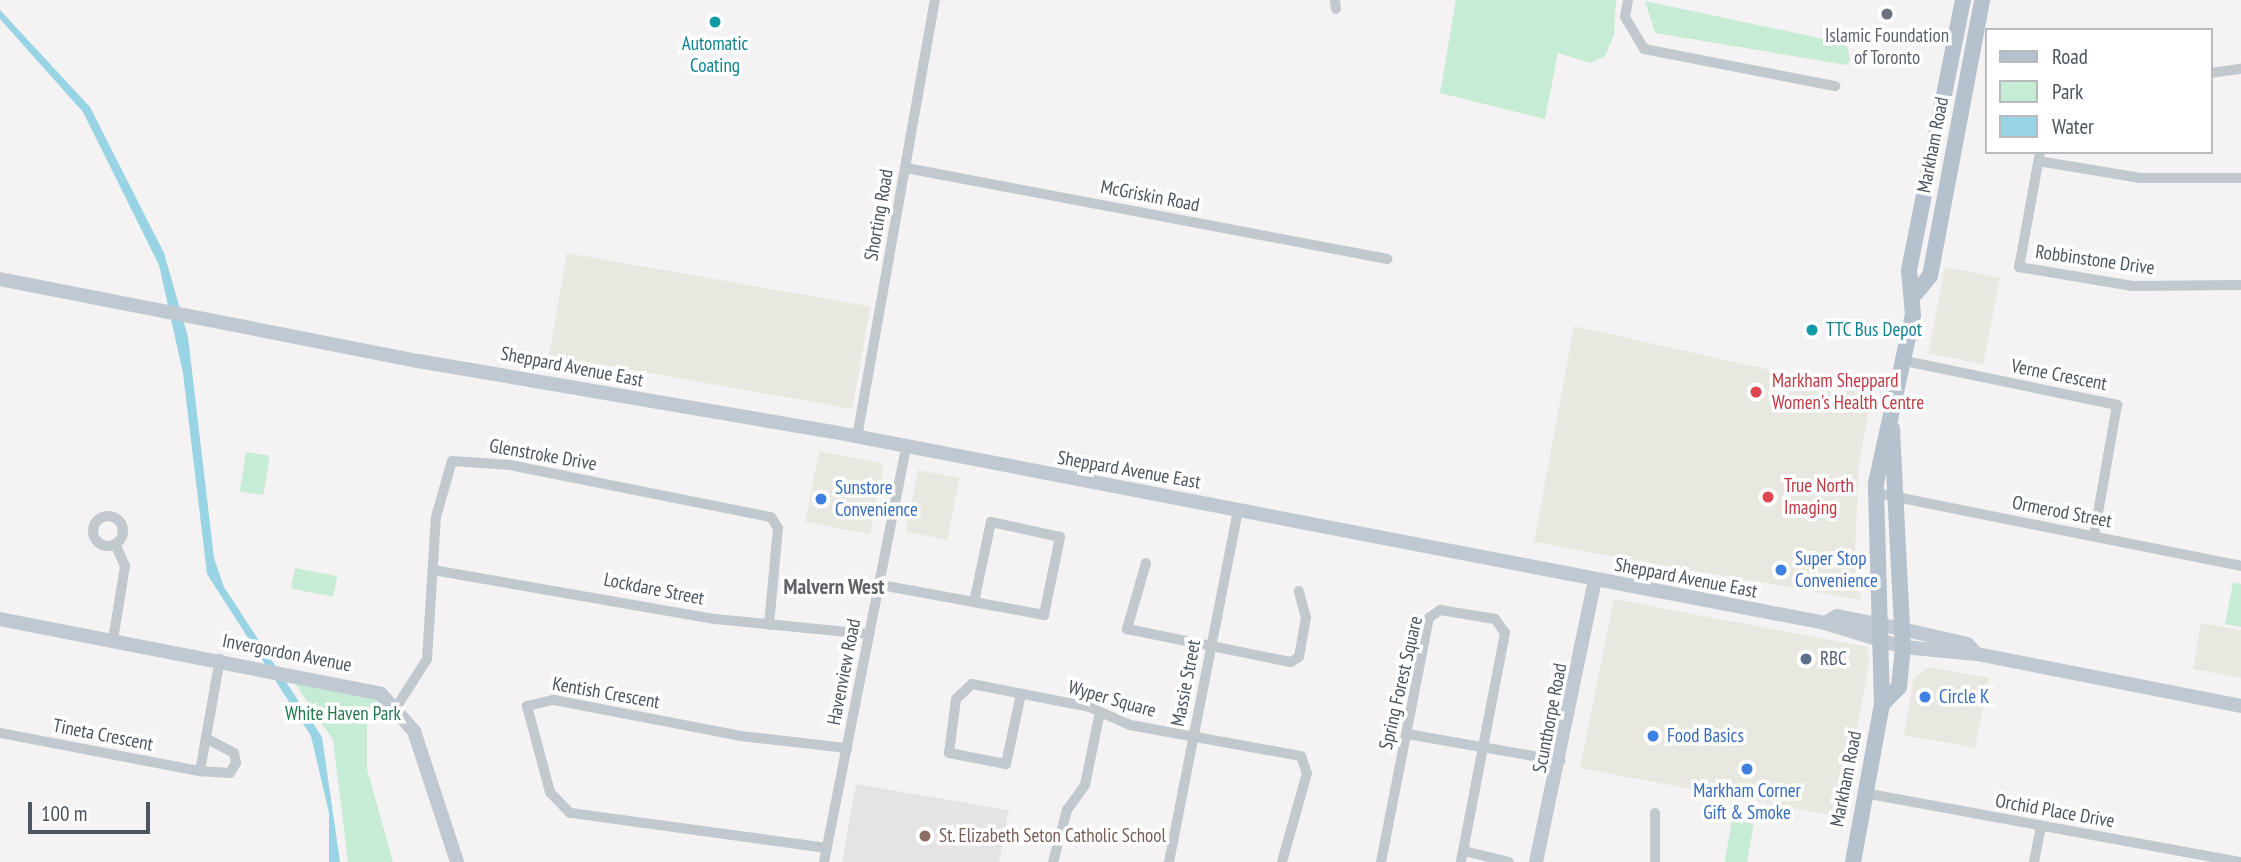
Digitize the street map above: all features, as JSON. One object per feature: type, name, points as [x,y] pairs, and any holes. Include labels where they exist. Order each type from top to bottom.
[{"type":"main road","name":"Markham Road","points":[[1853,862],[1882,704],[1884,642],[1877,493],[1882,446],[1892,428],[1905,361],[1916,293],[1909,270],[1963,0]]},
{"type":"main road","name":"Markham Road","points":[[1916,293],[1930,276],[1982,0]]},
{"type":"main road","name":"Sheppard Avenue East","points":[[0,279],[401,354],[419,351],[425,359],[857,437],[1825,623],[1903,647],[1977,654],[2241,706]]},
{"type":"main road","name":"Markham Road","points":[[1882,704],[1899,687],[1903,647],[1894,495],[1898,444],[1892,428]]},
{"type":"main road","name":"Scunthorpe Road","points":[[1536,862],[1561,761],[1595,580]]},
{"type":"main road","name":"Sheppard Avenue East","points":[[1825,623],[1837,616],[1883,625],[1967,644],[1977,654]]},
{"type":"main road","name":"Invergordon Avenue","points":[[0,619],[370,689],[397,706]]},
{"type":"main road","points":[[397,706],[426,761],[457,862]]},
{"type":"street","name":"Shorting Road","points":[[857,437],[935,0]]},
{"type":"street","points":[[1628,0],[1625,17],[1644,49],[1835,86]]},
{"type":"street","points":[[2213,73],[2241,69]]},
{"type":"street","points":[[2039,156],[2153,179],[2241,178]]},
{"type":"street","name":"Robbinstone Drive","points":[[2039,156],[2019,267],[2132,286],[2241,285]]},
{"type":"street","name":"McGriskin Road","points":[[905,167],[1387,259]]},
{"type":"street","name":"Verne Crescent","points":[[1905,361],[2118,405],[2094,536]]},
{"type":"street","name":"Havenview Road","points":[[824,862],[906,447]]},
{"type":"street","name":"Glenstroke Drive","points":[[397,706],[427,659],[433,570],[449,465],[462,459],[510,465],[771,517],[778,536],[769,625]]},
{"type":"street","name":"Ormerod Street","points":[[1877,493],[2241,566]]},
{"type":"street","name":"Massie Street","points":[[1169,862],[1238,510]]},
{"type":"street","points":[[880,584],[974,602],[1044,615],[1060,537],[991,522],[974,602]]},
{"type":"street","points":[[113,640],[125,566],[115,544]]},
{"type":"street","points":[[1146,563],[1127,629],[1297,661],[1306,618],[1299,591]]},
{"type":"street","name":"Lockdare Street","points":[[433,570],[769,625],[869,634]]},
{"type":"street","name":"Spring Forest Square","points":[[1381,862],[1434,612],[1495,619],[1505,633],[1463,857]]},
{"type":"street","points":[[200,771],[219,659]]},
{"type":"street","name":"Wyper Square","points":[[1021,694],[1006,764],[949,753],[960,689],[972,684],[1021,694],[1100,712],[1194,737],[1304,759],[1307,773],[1282,862]]},
{"type":"street","name":"Kentish Crescent","points":[[827,848],[570,813],[550,792],[527,706],[554,700],[741,736],[847,748]]},
{"type":"street","points":[[1053,862],[1067,810],[1084,785],[1100,712]]},
{"type":"street","name":"Tineta Crescent","points":[[0,733],[200,771],[230,773],[236,763],[234,753],[206,738]]},
{"type":"street","points":[[1407,734],[1561,761]]},
{"type":"street","name":"Orchid Place Drive","points":[[1864,793],[2240,862]]},
{"type":"street","points":[[1655,813],[1656,862]]},
{"type":"street","points":[[2034,862],[2041,826]]},
{"type":"street","points":[[1463,857],[1508,862]]},
{"type":"shaded area","points":[[567,253],[870,306],[852,409],[549,355]]},
{"type":"shaded area","points":[[1945,267],[2000,278],[1983,364],[1928,353]]},
{"type":"shaded area","points":[[1574,326],[1872,393],[1859,464],[1855,552],[1861,600],[1534,542]]},
{"type":"shaded area","points":[[819,451],[884,464],[870,534],[805,522]]},
{"type":"shaded area","points":[[918,470],[959,478],[947,540],[906,532]]},
{"type":"shaded area","points":[[1614,599],[1867,647],[1869,664],[1840,817],[1580,768]]},
{"type":"shaded area","points":[[2201,623],[2241,630],[2241,678],[2193,669]]},
{"type":"shaded area","points":[[1930,667],[1989,678],[1975,748],[1904,735],[1914,678]]},
{"type":"shaded area","name":"St. Elizabeth Seton Catholic School","points":[[856,784],[1009,810],[999,862],[842,862]]},
{"type":"green space","points":[[1456,0],[1616,0],[1614,35],[1605,56],[1591,63],[1558,53],[1545,119],[1440,93]]},
{"type":"green space","points":[[1645,1],[1847,44],[1850,60],[1847,65],[1655,33]]},
{"type":"green space","points":[[246,452],[270,456],[263,495],[240,492]]},
{"type":"green space","points":[[295,568],[337,576],[333,597],[291,589]]},
{"type":"green space","points":[[2233,582],[2241,584],[2241,627],[2225,624]]},
{"type":"green space","name":"White Haven Park","points":[[292,679],[377,699],[391,709],[367,721],[367,769],[393,862],[348,862],[333,740]]},
{"type":"green space","points":[[1732,820],[1754,824],[1747,862],[1725,862]]},
{"type":"water","points":[[0,10],[90,107],[164,253],[188,337],[214,558],[224,587],[322,737],[340,862],[329,862],[329,813],[311,736],[207,574],[183,373],[159,265],[83,112],[0,19]]},
{"type":"place","name":"Islamic Foundation of Toronto","points":[[1887,14]]},
{"type":"place","name":"Automatic Coating","points":[[715,22]]},
{"type":"place","name":"TTC Bus Depot","points":[[1812,330]]},
{"type":"place","name":"Markham Sheppard Women's Health Centre","points":[[1756,392]]},
{"type":"place","name":"True North Imaging","points":[[1768,497]]},
{"type":"place","name":"Sunstore Convenience","points":[[821,499]]},
{"type":"place","name":"Super Stop Convenience","points":[[1781,570]]},
{"type":"place","name":"RBC","points":[[1806,659]]},
{"type":"place","name":"Circle K","points":[[1925,697]]},
{"type":"place","name":"Food Basics","points":[[1653,736]]},
{"type":"place","name":"Markham Corner Gift & Smoke","points":[[1747,769]]},
{"type":"place","name":"St. Elizabeth Seton Catholic School","points":[[925,836]]},
{"type":"district","name":"Malvern West","points":[[834,587]]}]
